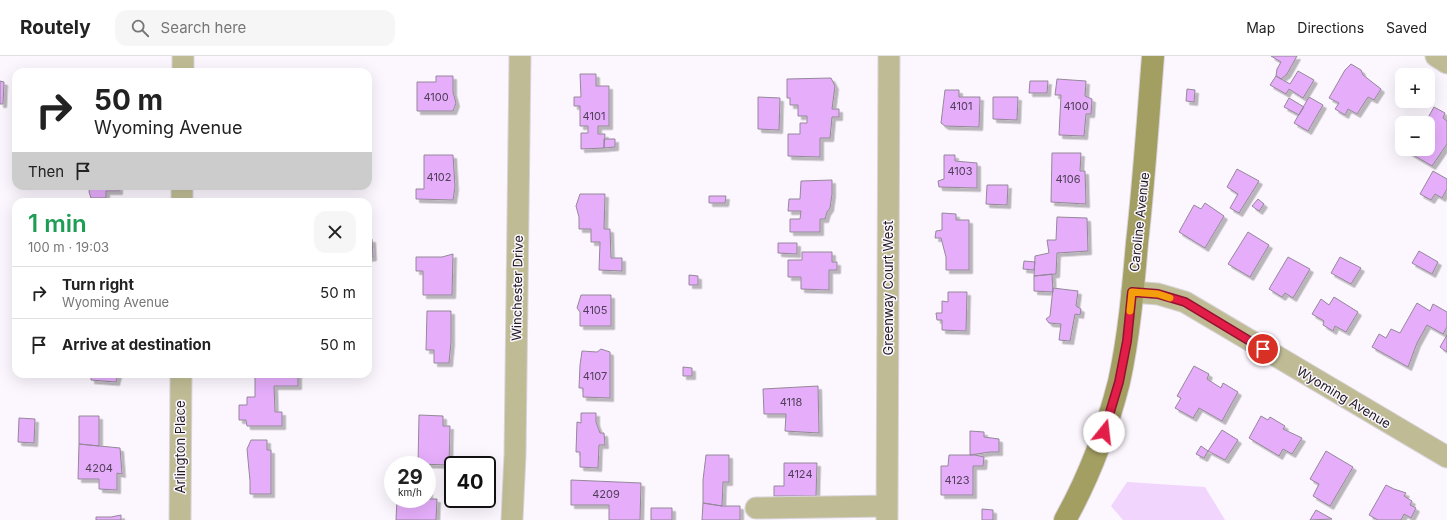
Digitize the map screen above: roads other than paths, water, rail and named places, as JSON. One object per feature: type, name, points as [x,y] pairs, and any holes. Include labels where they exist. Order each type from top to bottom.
[{"type":"street","points":[[183,56],[183,68]]},
{"type":"street","name":"Winchester Drive","points":[[512,520],[515,455],[520,56]]},
{"type":"street","name":"Greenway Court West","points":[[887,513],[889,56]]},
{"type":"street","name":"Caroline Avenue","points":[[1065,520],[1085,481],[1104,432],[1119,382],[1127,341],[1144,178],[1153,56]]},
{"type":"street","points":[[1436,56],[1447,63]]},
{"type":"street","name":"Wyoming Avenue","points":[[1132,292],[1158,294],[1185,302],[1447,457]]},
{"type":"street","name":"Arlington Place","points":[[180,520],[181,378]]},
{"type":"street","points":[[756,508],[887,513]]}]
